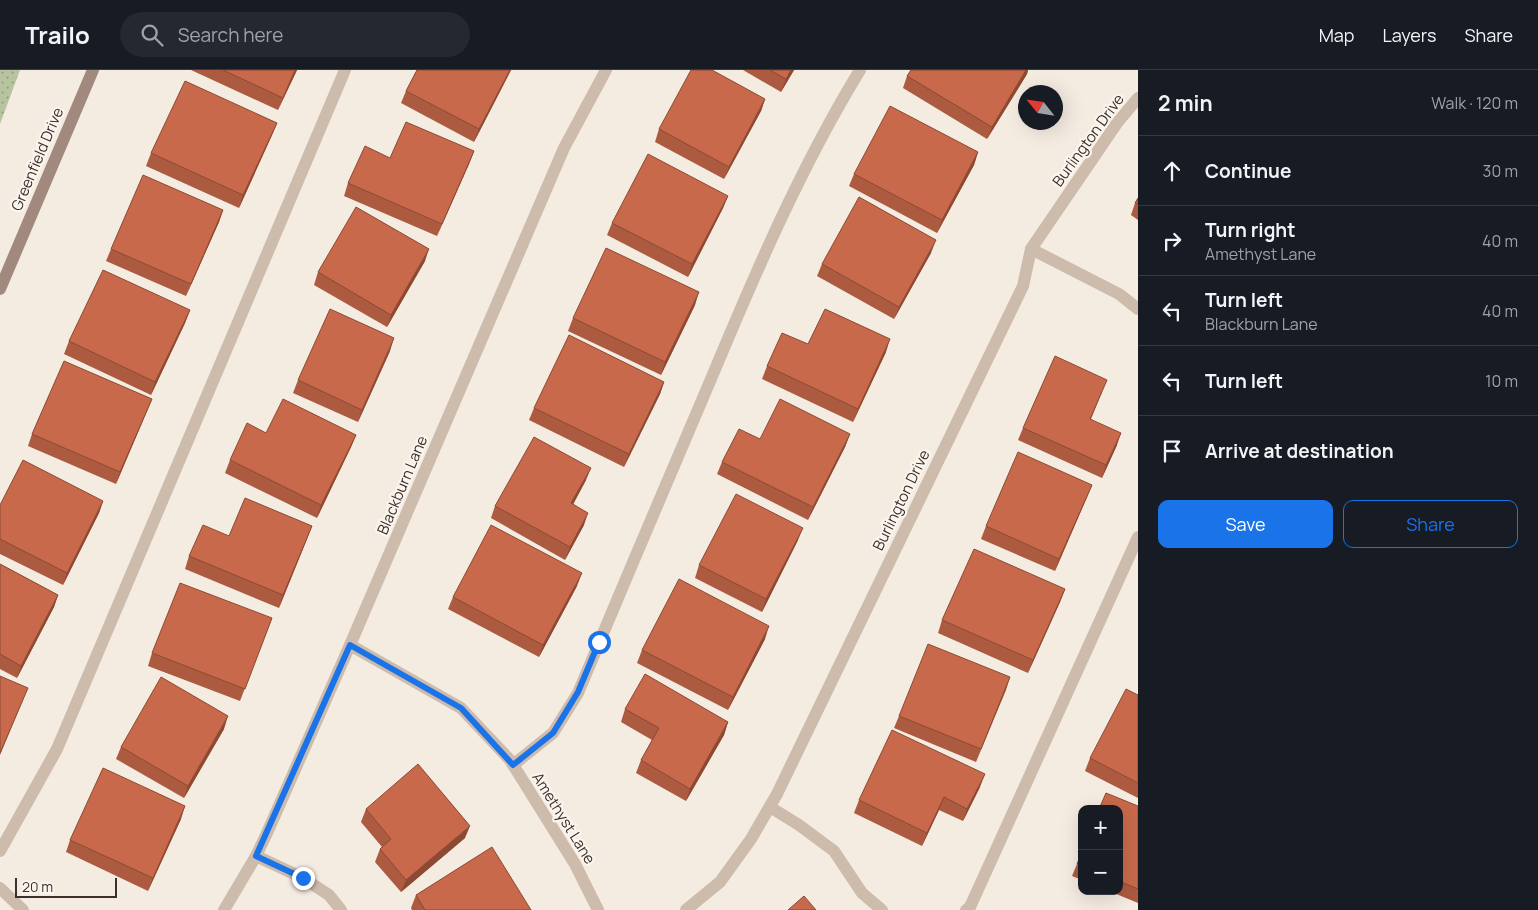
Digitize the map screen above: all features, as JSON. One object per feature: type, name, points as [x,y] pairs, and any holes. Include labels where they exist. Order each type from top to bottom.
[{"type":"street","name":"Greenfield Drive","points":[[0,289],[93,70]]},
{"type":"street","points":[[0,851],[57,749],[345,70]]},
{"type":"street","name":"Blackburn Lane","points":[[224,910],[256,856],[350,645],[564,148],[606,70]]},
{"type":"street","points":[[513,765],[553,733],[578,692],[765,252],[802,174],[838,105],[860,70]]},
{"type":"street","name":"Burlington Drive","points":[[686,910],[720,882],[751,839],[770,808],[1022,286],[1031,250],[1116,123],[1138,98]]},
{"type":"street","points":[[1031,250],[1119,294],[1138,309]]},
{"type":"street","points":[[966,910],[970,908],[1138,537]]},
{"type":"street","name":"Amethyst Lane","points":[[350,645],[461,708],[513,765],[576,864],[598,910]]},
{"type":"street","points":[[770,808],[799,825],[834,851],[862,893],[882,910]]},
{"type":"street","points":[[256,856],[303,878],[329,895],[341,910]]},
{"type":"street","points":[[0,888],[23,910]]},
{"type":"green space","points":[[0,70],[20,70],[0,124]]},
{"type":"building","points":[[223,70],[295,70],[283,98]]},
{"type":"building","points":[[417,70],[510,70],[479,129],[406,91]]},
{"type":"building","points":[[691,70],[712,70],[765,99],[729,167],[659,129]]},
{"type":"building","points":[[770,70],[791,70],[786,79]]},
{"type":"building","points":[[911,70],[1026,70],[992,127],[907,76]]},
{"type":"building","points":[[185,81],[277,123],[243,195],[151,153]]},
{"type":"building","points":[[890,106],[978,152],[942,220],[854,174]]},
{"type":"building","points":[[406,122],[474,151],[442,224],[348,183],[365,146],[390,158]]},
{"type":"building","points":[[648,154],[728,196],[692,264],[612,223]]},
{"type":"building","points":[[143,175],[223,210],[191,284],[111,249]]},
{"type":"building","points":[[859,197],[936,240],[899,307],[822,264]]},
{"type":"building","points":[[356,207],[429,249],[391,315],[318,272]]},
{"type":"building","points":[[606,248],[699,292],[665,362],[573,318]]},
{"type":"building","points":[[103,270],[190,310],[155,382],[69,341]]},
{"type":"building","points":[[330,309],[394,338],[362,410],[298,380]]},
{"type":"building","points":[[825,309],[890,339],[858,409],[767,366],[782,333],[808,344]]},
{"type":"building","points":[[569,335],[664,382],[629,454],[534,408]]},
{"type":"building","points":[[1055,356],[1107,380],[1090,419],[1121,433],[1106,465],[1023,428]]},
{"type":"building","points":[[64,361],[152,399],[120,472],[32,434]]},
{"type":"building","points":[[283,399],[356,435],[321,505],[230,460],[247,423],[266,433]]},
{"type":"building","points":[[780,399],[850,434],[813,507],[722,462],[739,429],[760,439]]},
{"type":"building","points":[[534,437],[591,468],[571,503],[588,513],[570,547],[495,506]]},
{"type":"building","points":[[1018,452],[1092,485],[1059,559],[986,526]]},
{"type":"building","points":[[23,460],[103,501],[67,573],[0,539],[0,505]]},
{"type":"building","points":[[736,494],[803,528],[766,599],[699,565]]},
{"type":"building","points":[[245,498],[312,526],[283,595],[189,556],[203,525],[229,536]]},
{"type":"building","points":[[491,525],[582,573],[543,645],[453,597]]},
{"type":"building","points":[[974,549],[1065,589],[1033,660],[942,620]]},
{"type":"building","points":[[0,564],[58,595],[21,666],[0,654]]},
{"type":"building","points":[[679,579],[769,626],[733,697],[642,650]]},
{"type":"building","points":[[180,583],[272,618],[245,689],[152,653]]},
{"type":"building","points":[[928,644],[1010,677],[981,749],[899,716]]},
{"type":"building","points":[[645,674],[728,722],[690,789],[641,760],[659,728],[625,709]]},
{"type":"building","points":[[0,676],[28,688],[0,753]]},
{"type":"building","points":[[161,677],[228,716],[188,786],[121,747]]},
{"type":"building","points":[[1126,689],[1138,695],[1138,783],[1090,758]]},
{"type":"building","points":[[892,730],[985,774],[967,809],[944,797],[927,833],[859,800]]},
{"type":"building","points":[[418,764],[470,826],[406,880],[380,849],[391,839],[366,809]]},
{"type":"building","points":[[103,768],[185,806],[153,878],[70,840]]},
{"type":"building","points":[[1106,793],[1138,806],[1138,889],[1123,883],[1123,805],[1101,805]]},
{"type":"building","points":[[492,847],[531,910],[425,910],[416,895]]},
{"type":"building","points":[[804,896],[816,910],[788,910]]},
{"type":"route","points":[[303,878],[256,856],[350,645],[461,708],[513,765],[553,733],[578,692],[599,642]]}]
